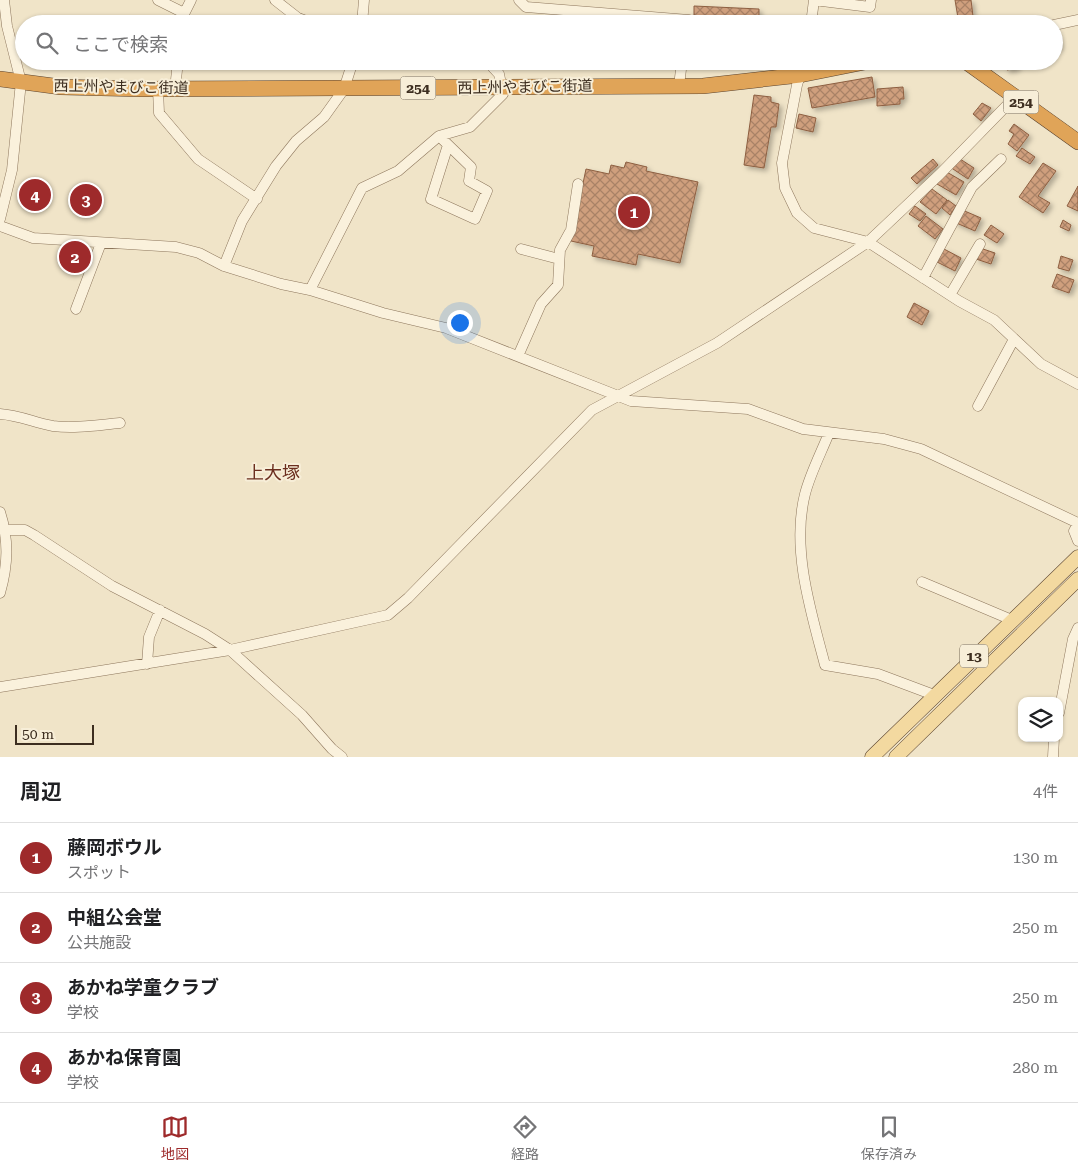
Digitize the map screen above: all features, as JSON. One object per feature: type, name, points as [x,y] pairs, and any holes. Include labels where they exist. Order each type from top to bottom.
[{"type":"highway","name":"西上州やまびこ街道","points":[[0,79],[61,87],[158,89],[502,88],[678,86],[728,83],[792,70]]},
{"type":"highway","name":"254","points":[[977,70],[1078,142]]},
{"type":"main road","name":"13","points":[[872,757],[1078,557]]},
{"type":"main road","name":"13","points":[[896,757],[1078,579]]},
{"type":"street","points":[[4,0],[7,26],[15,58]]},
{"type":"street","points":[[158,0],[178,15]]},
{"type":"street","points":[[185,15],[191,0]]},
{"type":"street","points":[[275,0],[294,15]]},
{"type":"street","points":[[363,15],[364,0]]},
{"type":"street","points":[[519,0],[526,7],[626,15]]},
{"type":"street","points":[[812,15],[814,0],[870,7],[871,0]]},
{"type":"street","points":[[1063,23],[1078,20]]},
{"type":"street","points":[[0,219],[21,82],[18,70]]},
{"type":"street","points":[[175,89],[177,70]]},
{"type":"street","points":[[224,266],[242,221],[283,156],[324,117],[344,89],[350,70]]},
{"type":"street","points":[[310,290],[362,188],[398,171],[439,136],[470,126],[502,94],[499,74],[495,70]]},
{"type":"street","points":[[678,86],[681,70]]},
{"type":"street","points":[[802,70],[782,162],[782,179],[790,202],[797,213],[814,228],[868,242],[950,295],[994,320],[1041,364],[1078,384]]},
{"type":"street","points":[[158,89],[159,113],[198,159],[257,199]]},
{"type":"street","points":[[0,687],[230,650],[388,615],[408,598],[592,410],[717,343],[868,242],[940,174],[1014,98]]},
{"type":"street","points":[[439,136],[448,145],[470,167],[469,181],[487,191],[475,219],[431,199],[448,145]]},
{"type":"street","points":[[923,278],[972,187],[1000,159]]},
{"type":"street","points":[[518,356],[541,304],[558,285],[560,250],[570,230],[578,184]]},
{"type":"street","points":[[0,226],[33,238],[176,247],[199,253],[224,266],[383,313],[446,328],[631,401],[748,409],[803,429],[884,439],[921,449],[1078,524],[1074,531],[1078,541]]},
{"type":"street","points":[[76,309],[102,243]]},
{"type":"street","points":[[950,295],[980,244]]},
{"type":"street","points":[[521,250],[559,259]]},
{"type":"street","points":[[978,406],[1014,339]]},
{"type":"street","points":[[0,414],[14,415],[53,426],[83,427],[120,423]]},
{"type":"street","points":[[829,433],[805,493],[802,550],[811,612],[825,665],[878,674],[934,695]]},
{"type":"street","points":[[0,512],[6,530],[7,562],[0,593]]},
{"type":"street","points":[[6,530],[25,530],[112,586],[205,634],[230,650],[302,715],[332,749],[342,757]]},
{"type":"street","points":[[922,582],[1012,620]]},
{"type":"street","points":[[147,664],[149,637],[160,610]]},
{"type":"street","points":[[1062,697],[1073,639],[1078,628]]},
{"type":"street","points":[[1053,757],[1054,742]]},
{"type":"building","points":[[955,0],[971,0],[973,15],[958,15]]},
{"type":"building","points":[[694,6],[759,9],[759,15],[694,15]]},
{"type":"building","points":[[872,77],[875,97],[812,108],[808,88]]},
{"type":"building","points":[[903,87],[904,99],[900,99],[900,104],[877,106],[877,89]]},
{"type":"building","points":[[754,95],[771,97],[771,102],[779,104],[776,127],[771,127],[764,168],[744,165]]},
{"type":"building","points":[[982,103],[991,108],[981,121],[973,114]]},
{"type":"building","points":[[799,114],[816,118],[813,132],[796,128]]},
{"type":"building","points":[[1014,124],[1029,135],[1017,151],[1008,144],[1014,134],[1009,131]]},
{"type":"building","points":[[1022,148],[1035,157],[1030,164],[1016,156]]},
{"type":"building","points":[[957,157],[974,168],[968,179],[950,167]]},
{"type":"building","points":[[933,159],[938,165],[917,184],[911,178]]},
{"type":"building","points":[[626,162],[647,167],[646,171],[698,182],[680,263],[638,254],[636,265],[592,256],[594,246],[571,241],[586,169],[609,174],[611,165],[624,168]]},
{"type":"building","points":[[1043,163],[1056,171],[1038,196],[1050,203],[1043,213],[1019,197]]},
{"type":"building","points":[[945,171],[964,182],[956,195],[937,184]]},
{"type":"building","points":[[1078,186],[1078,211],[1067,206]]},
{"type":"building","points":[[932,189],[947,200],[936,214],[920,202]]},
{"type":"building","points":[[948,200],[956,206],[950,215],[942,208]]},
{"type":"building","points":[[915,206],[926,214],[920,221],[909,214]]},
{"type":"building","points":[[960,209],[981,218],[975,231],[954,222]]},
{"type":"building","points":[[926,216],[943,229],[935,239],[918,226]]},
{"type":"building","points":[[1063,220],[1071,225],[1069,231],[1060,227]]},
{"type":"building","points":[[991,225],[1004,234],[997,243],[984,235]]},
{"type":"building","points":[[62,248],[90,252],[88,266],[61,263]]},
{"type":"building","points":[[980,248],[995,253],[991,264],[976,259]]},
{"type":"building","points":[[944,249],[961,258],[955,271],[937,262]]},
{"type":"building","points":[[1061,256],[1073,260],[1069,271],[1058,268]]},
{"type":"building","points":[[1057,274],[1074,280],[1069,293],[1052,287]]},
{"type":"building","points":[[914,303],[929,311],[922,325],[907,317]]},
{"type":"place","name":"あかね保育園","points":[[35,195]]},
{"type":"place","name":"あかね学童クラブ","points":[[86,200]]},
{"type":"place","name":"藤岡ボウル","points":[[634,212]]},
{"type":"place","name":"中組公会堂","points":[[75,257]]},
{"type":"district","name":"上大塚","points":[[273,473]]}]
